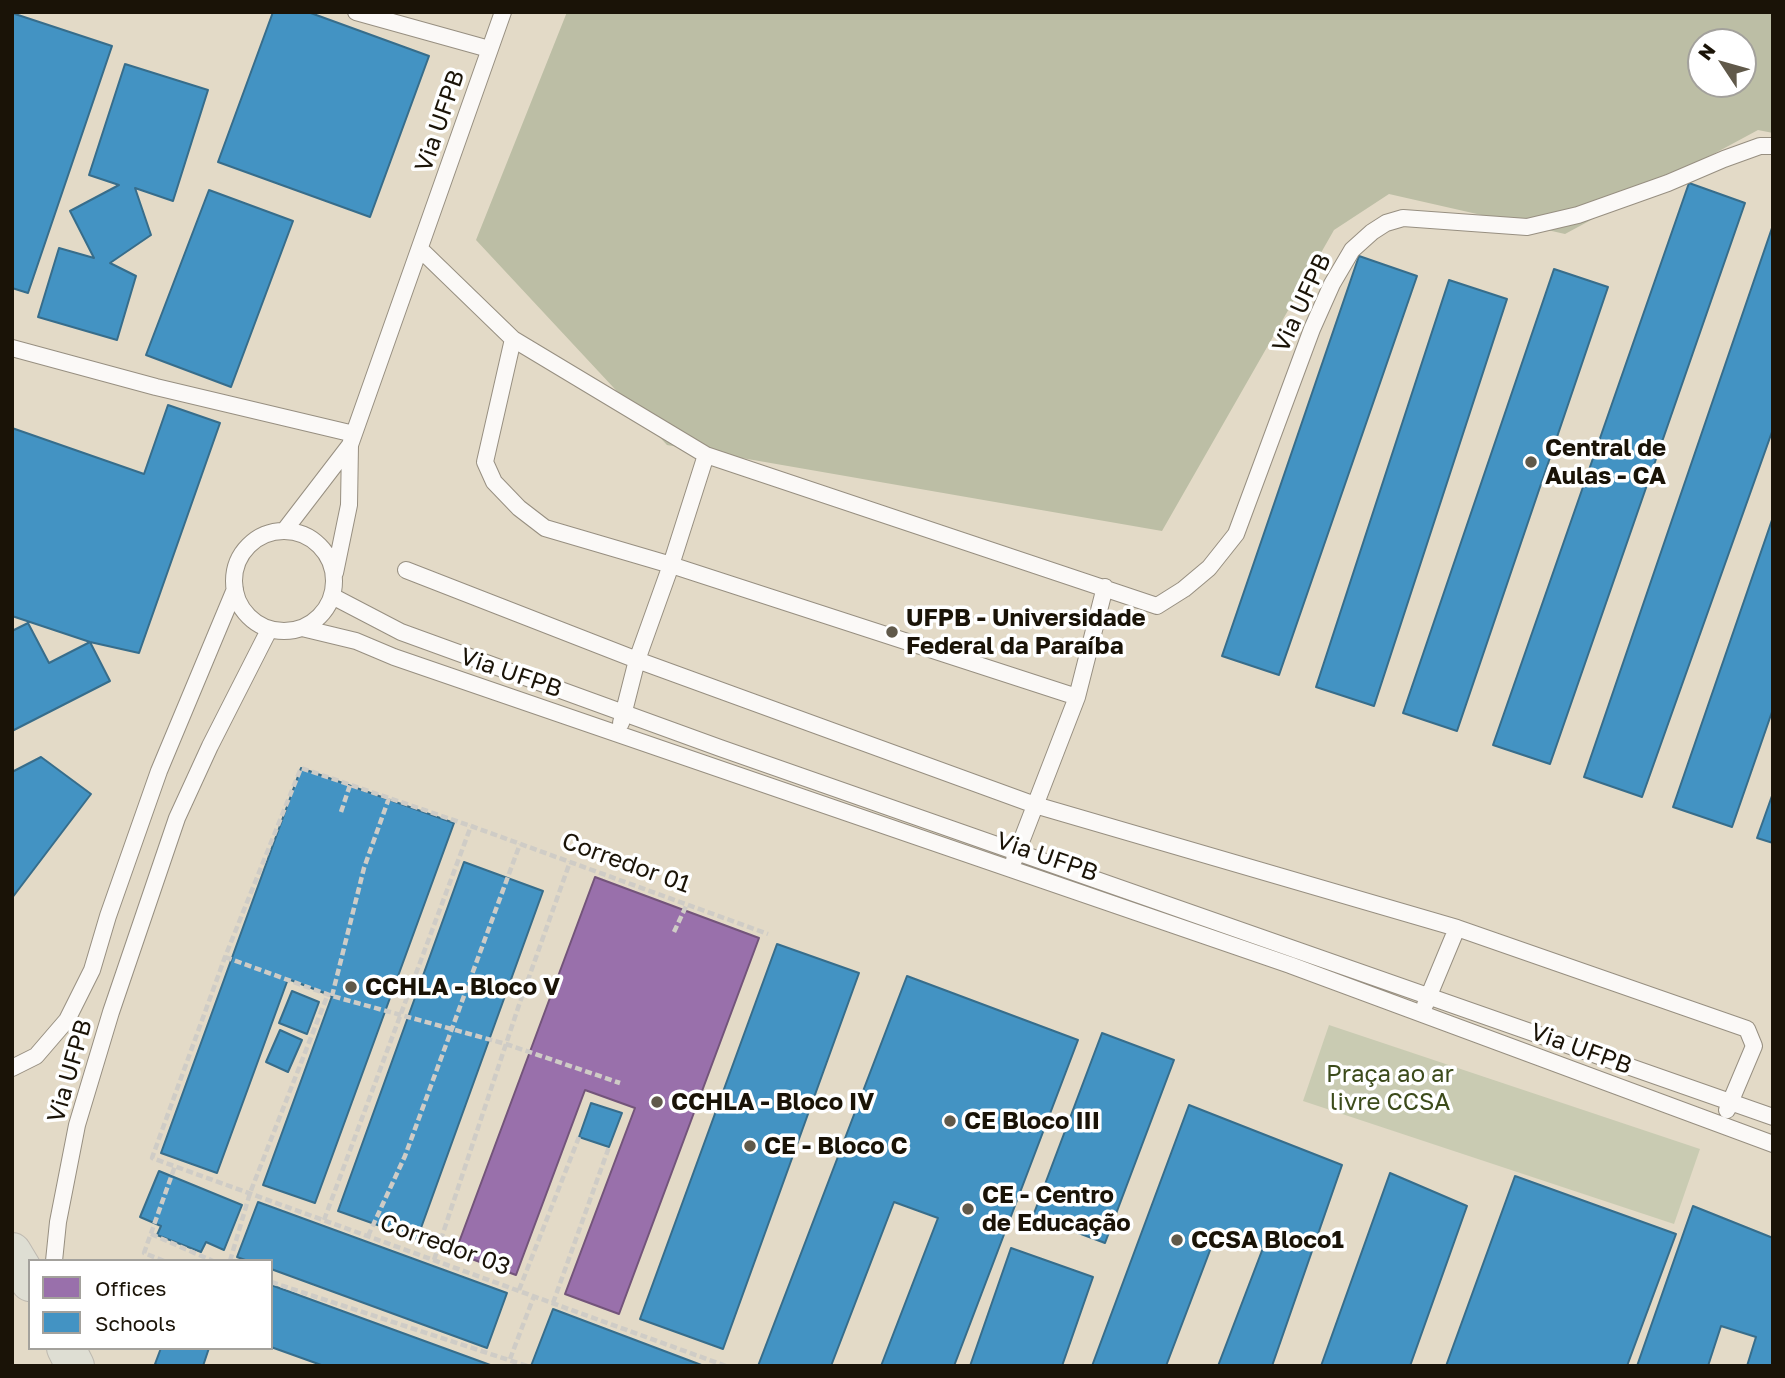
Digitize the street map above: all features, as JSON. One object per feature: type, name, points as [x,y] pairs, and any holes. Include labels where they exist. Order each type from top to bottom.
[{"type":"main road","points":[[12,1252],[28,1279]]},
{"type":"main road","points":[[67,1350],[75,1366]]},
{"type":"lane","name":"Via UFPB","points":[[356,12],[489,49]]},
{"type":"lane","name":"Via UFPB","points":[[503,12],[352,440],[349,505],[332,596],[401,632],[625,713],[1773,1117]]},
{"type":"lane","name":"Via UFPB","points":[[1105,587],[1157,606],[1184,589],[1209,568],[1236,534],[1307,342],[1332,284],[1352,250],[1385,222],[1403,218],[1527,228],[1578,215],[1760,146],[1773,146]]},
{"type":"lane","points":[[420,249],[513,339],[706,455],[1105,587],[1077,697],[1011,869]]},
{"type":"lane","points":[[513,339],[485,462],[494,482],[519,508],[545,528],[671,565],[1077,697]]},
{"type":"lane","points":[[12,348],[352,440]]},
{"type":"lane","name":"Via UFPB","points":[[12,1068],[36,1056],[67,1020],[92,970],[159,771],[235,589],[236,568],[246,549],[263,536],[284,531],[352,440]]},
{"type":"lane","points":[[618,733],[638,660],[706,455]]},
{"type":"lane","points":[[284,531],[302,534],[318,544],[329,559],[334,576]]},
{"type":"lane","points":[[406,570],[638,660],[1035,805],[1457,928],[1747,1029],[1754,1046],[1730,1102],[1723,1126]]},
{"type":"lane","points":[[235,589],[240,607],[252,621],[269,630]]},
{"type":"lane","points":[[302,628],[320,616],[332,596]]},
{"type":"lane","name":"Via UFPB","points":[[54,1259],[58,1222],[76,1125],[177,818],[269,630],[286,632],[302,628],[356,641],[394,657],[1290,965],[1773,1144]]},
{"type":"lane","points":[[1422,1014],[1457,928]]},
{"type":"path","name":"Corredor 01","points":[[225,957],[301,768],[471,826],[768,934]]},
{"type":"path","points":[[341,812],[350,785]]},
{"type":"path","points":[[231,1259],[250,1193],[330,995],[363,868],[389,798]]},
{"type":"path","points":[[324,1220],[471,826]]},
{"type":"path","points":[[368,1236],[405,1156],[520,844]]},
{"type":"path","points":[[433,1260],[570,862]]},
{"type":"path","points":[[674,932],[687,904]]},
{"type":"path","points":[[225,957],[330,995],[506,1044],[620,1083]]},
{"type":"path","name":"Corredor 03","points":[[225,957],[152,1158],[726,1366]]},
{"type":"path","points":[[519,1290],[579,1137]]},
{"type":"path","points":[[554,1303],[610,1147]]},
{"type":"path","points":[[159,1259],[144,1253],[175,1166]]},
{"type":"path","points":[[151,1234],[208,1259]]},
{"type":"path","points":[[273,1283],[527,1366]]},
{"type":"path","points":[[510,1359],[534,1296]]},
{"type":"green space","points":[[567,12],[1773,12],[1773,133],[1758,130],[1565,234],[1389,194],[1334,230],[1162,531],[667,445],[476,240]]},
{"type":"green space","name":"Praça ao ar livre CCSA","points":[[1329,1025],[1700,1149],[1674,1224],[1303,1101]]},
{"type":"building: Offices","name":"CCHLA - Bloco IV","points":[[595,877],[759,938],[619,1314],[565,1294],[635,1108],[585,1090],[516,1275],[455,1253]]},
{"type":"building: Schools","points":[[273,12],[308,12],[429,56],[370,217],[218,162]]},
{"type":"building: Schools","points":[[12,13],[112,46],[28,293],[12,288]]},
{"type":"building: Schools","points":[[125,64],[208,90],[173,201],[135,188],[151,235],[110,263],[136,276],[117,340],[38,317],[59,248],[94,258],[70,211],[119,185],[89,175]]},
{"type":"building: Schools","points":[[1689,183],[1745,203],[1550,764],[1493,745]]},
{"type":"building: Schools","points":[[209,190],[293,221],[231,387],[146,355]]},
{"type":"building: Schools","points":[[1773,225],[1773,429],[1642,797],[1584,777]]},
{"type":"building: Schools","points":[[1359,256],[1417,276],[1279,675],[1222,656]]},
{"type":"building: Schools","points":[[1554,269],[1608,287],[1457,731],[1403,713]]},
{"type":"building: Schools","points":[[1449,280],[1507,299],[1374,706],[1316,687]]},
{"type":"building: Schools","points":[[168,405],[220,423],[139,653],[90,642],[12,616],[12,428],[144,474]]},
{"type":"building: Schools","points":[[1773,517],[1773,709],[1732,827],[1673,807]]},
{"type":"building: Schools","points":[[28,623],[49,663],[90,642],[110,681],[12,731],[12,631]]},
{"type":"building: Schools","points":[[41,757],[91,794],[12,898],[12,772]]},
{"type":"building: Schools","name":"CCHLA - Bloco V","points":[[301,768],[454,823],[315,1203],[263,1185],[332,996],[288,979],[217,1173],[161,1153]]},
{"type":"building: Schools","points":[[1773,793],[1773,843],[1757,838]]},
{"type":"building: Schools","points":[[464,862],[543,891],[417,1239],[338,1211]]},
{"type":"building: Schools","name":"CE - Bloco C","points":[[777,944],[859,973],[723,1349],[640,1319]]},
{"type":"building: Schools","name":"CE Bloco III","points":[[907,976],[1078,1040],[954,1366],[881,1366],[938,1218],[894,1202],[831,1366],[758,1366]]},
{"type":"building: Schools","points":[[292,991],[319,1002],[307,1034],[279,1023]]},
{"type":"building: Schools","points":[[280,1030],[302,1040],[288,1072],[266,1062]]},
{"type":"building: Schools","points":[[1102,1033],[1174,1060],[1105,1243],[1033,1216]]},
{"type":"building: Schools","points":[[591,1103],[622,1113],[609,1147],[579,1137]]},
{"type":"building: Schools","name":"CCSA Bloco1","points":[[1189,1105],[1342,1165],[1272,1366],[1218,1366],[1263,1248],[1217,1232],[1166,1366],[1092,1366]]},
{"type":"building: Schools","points":[[159,1171],[242,1205],[224,1250],[206,1242],[201,1252],[157,1235],[161,1226],[140,1217]]},
{"type":"building: Schools","points":[[1390,1173],[1467,1206],[1410,1366],[1321,1366]]},
{"type":"building: Schools","points":[[1515,1176],[1676,1234],[1627,1366],[1446,1366]]},
{"type":"building: Schools","points":[[258,1202],[507,1293],[487,1348],[273,1270],[273,1259],[237,1257]]},
{"type":"building: Schools","points":[[1693,1206],[1773,1238],[1773,1366],[1747,1366],[1756,1337],[1721,1326],[1708,1366],[1637,1366]]},
{"type":"building: Schools","points":[[1011,1248],[1093,1277],[1062,1366],[970,1366]]},
{"type":"building: Schools","points":[[273,1286],[493,1366],[324,1366],[273,1348]]},
{"type":"building: Schools","points":[[553,1309],[704,1366],[531,1366]]},
{"type":"building: Schools","points":[[160,1350],[208,1350],[203,1366],[155,1364]]},
{"type":"place","name":"Central de Aulas - CA","points":[[1531,462]]},
{"type":"place","name":"UFPB - Universidade Federal da Paraíba","points":[[892,632]]},
{"type":"place","name":"CCHLA - Bloco V","points":[[351,987]]},
{"type":"place","name":"CCHLA - Bloco IV","points":[[657,1102]]},
{"type":"place","name":"CE Bloco III","points":[[950,1121]]},
{"type":"place","name":"CE - Bloco C","points":[[750,1146]]},
{"type":"place","name":"CE - Centro de Educação","points":[[968,1209]]},
{"type":"place","name":"CCSA Bloco1","points":[[1177,1240]]}]
